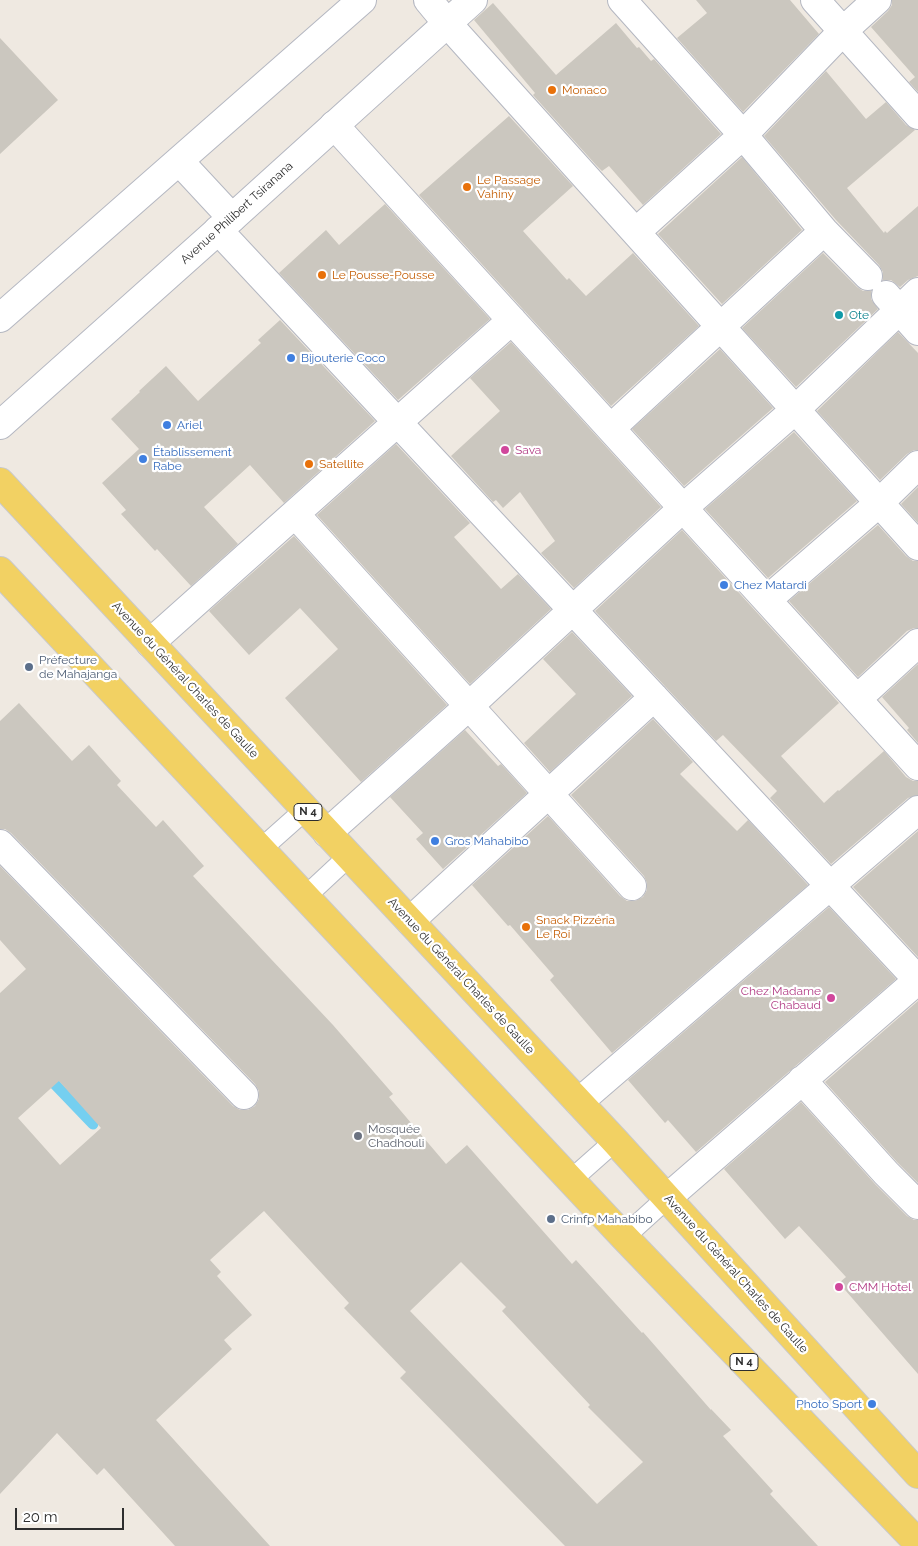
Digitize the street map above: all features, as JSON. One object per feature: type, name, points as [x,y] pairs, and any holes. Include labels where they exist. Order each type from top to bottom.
[{"type":"main road","name":"Avenue du Général Charles de Gaulle","points":[[0,482],[579,1102],[918,1474]]},
{"type":"main road","name":"N 4","points":[[0,571],[624,1237],[918,1543]]},
{"type":"street","points":[[0,318],[180,162],[362,0]]},
{"type":"street","points":[[428,0],[918,546]]},
{"type":"street","name":"Avenue Philibert Tsiranana","points":[[0,424],[225,224],[472,0]]},
{"type":"street","points":[[622,0],[743,135],[824,231],[893,293],[918,331]]},
{"type":"street","points":[[815,0],[918,115]]},
{"type":"street","points":[[636,232],[743,135],[843,31],[877,0]]},
{"type":"street","points":[[334,125],[918,766]]},
{"type":"street","points":[[180,162],[225,224],[398,422],[918,980],[666,1198]]},
{"type":"street","points":[[610,428],[824,231]]},
{"type":"street","points":[[327,833],[469,706],[683,508],[795,410],[893,293]]},
{"type":"street","points":[[150,643],[512,320]]},
{"type":"street","points":[[767,600],[879,503],[918,465]]},
{"type":"street","points":[[295,514],[632,886]]},
{"type":"street","points":[[857,699],[918,643]]},
{"type":"street","points":[[410,922],[654,697]]},
{"type":"street","points":[[579,1102],[918,810]]},
{"type":"street","points":[[0,844],[244,1095]]},
{"type":"street","points":[[802,1080],[918,1205]]},
{"type":"lane","points":[[261,849],[306,809]]},
{"type":"lane","points":[[305,897],[349,856]]},
{"type":"lane","points":[[571,1180],[615,1141]]},
{"type":"lane","points":[[624,1237],[666,1198]]},
{"type":"building","points":[[696,0],[790,0],[819,34],[743,112],[677,38],[707,13]]},
{"type":"building","points":[[892,0],[918,0],[918,92],[909,82],[915,77],[871,27],[888,11],[892,5]]},
{"type":"building","points":[[493,3],[556,75],[616,23],[637,48],[639,47],[651,61],[654,59],[721,134],[643,205],[609,166],[602,171],[596,165],[533,95],[535,93],[474,20]]},
{"type":"building","points":[[0,38],[58,100],[0,154]]},
{"type":"building","points":[[826,71],[866,119],[886,102],[906,125],[915,130],[847,188],[884,233],[885,231],[887,233],[918,206],[918,276],[908,280],[900,287],[891,280],[883,280],[883,272],[879,265],[836,220],[764,136]]},
{"type":"building","points":[[509,116],[573,186],[523,231],[567,280],[569,278],[586,296],[633,253],[699,326],[611,406],[419,195]]},
{"type":"building","points":[[742,157],[802,230],[722,304],[658,234]]},
{"type":"building","points":[[385,204],[490,319],[398,400],[279,273],[326,230],[339,245]]},
{"type":"building","points":[[823,253],[857,287],[863,291],[871,291],[871,299],[878,309],[796,387],[742,328]]},
{"type":"building","points":[[280,320],[375,421],[284,503],[250,465],[204,507],[238,544],[191,586],[121,514],[126,510],[102,483],[139,449],[111,419],[166,366],[198,401],[261,343],[258,340]]},
{"type":"building","points":[[898,332],[918,353],[918,450],[907,454],[880,480],[817,411]]},
{"type":"building","points":[[511,342],[661,507],[574,588],[541,553],[555,541],[520,492],[503,508],[496,500],[493,502],[451,456],[500,411],[470,378]]},
{"type":"building","points":[[720,349],[773,408],[684,486],[632,429]]},
{"type":"building","points":[[794,432],[857,501],[768,578],[705,509]]},
{"type":"building","points":[[396,444],[470,523],[454,537],[501,589],[518,574],[551,609],[470,684],[317,515]]},
{"type":"building","points":[[918,487],[918,523],[901,504]]},
{"type":"building","points":[[878,525],[906,556],[913,561],[918,561],[918,628],[907,631],[858,677],[789,601]]},
{"type":"building","points":[[682,530],[839,703],[781,756],[824,803],[884,751],[906,777],[913,781],[918,781],[918,795],[908,798],[831,864],[770,798],[777,791],[723,735],[716,741],[595,611]]},
{"type":"building","points":[[294,536],[447,705],[361,782],[285,698],[338,649],[300,608],[249,655],[209,611]]},
{"type":"building","points":[[572,632],[632,696],[550,772],[524,743],[576,694],[543,659]]},
{"type":"building","points":[[918,664],[918,743],[907,730],[909,728],[882,697]]},
{"type":"building","points":[[19,703],[72,761],[89,745],[121,781],[117,785],[156,827],[163,820],[204,866],[193,876],[333,1025],[393,1094],[389,1097],[446,1164],[467,1145],[572,1264],[576,1260],[731,1430],[723,1436],[773,1491],[770,1494],[818,1546],[565,1546],[400,1378],[406,1372],[344,1308],[349,1303],[264,1211],[210,1260],[221,1272],[217,1276],[252,1315],[224,1340],[232,1349],[156,1420],[270,1546],[175,1546],[104,1468],[97,1475],[57,1433],[0,1494],[0,993],[26,969],[0,940],[0,866],[233,1106],[240,1110],[248,1110],[255,1106],[259,1099],[259,1091],[255,1084],[11,833],[5,829],[0,829],[0,721]],"holes":[[[59,1081],[101,1128],[60,1165],[18,1118]],[[461,1262],[506,1307],[502,1311],[590,1405],[588,1407],[643,1462],[597,1504],[410,1311]]]},
{"type":"building","points":[[653,719],[693,762],[680,774],[737,831],[748,820],[808,885],[612,1053],[550,980],[554,976],[472,885],[548,816],[620,896],[627,901],[635,901],[643,897],[647,890],[644,876],[571,795]]},
{"type":"building","points":[[465,730],[498,766],[501,764],[527,793],[443,869],[416,839],[423,833],[390,797]]},
{"type":"building","points":[[918,831],[918,957],[853,887]]},
{"type":"building","points":[[829,907],[896,979],[696,1152],[668,1120],[665,1123],[628,1080]]},
{"type":"building","points":[[918,1001],[918,1183],[825,1082]]},
{"type":"building","points":[[801,1102],[875,1184],[907,1216],[918,1220],[918,1374],[839,1283],[846,1277],[799,1226],[785,1239],[724,1169]]},
{"type":"waterway","points":[[46,1075],[93,1124]]},
{"type":"place","name":"Monaco","points":[[552,90]]},
{"type":"place","name":"Le Passage Vahiny","points":[[467,187]]},
{"type":"place","name":"Le Pousse-Pousse","points":[[322,275]]},
{"type":"place","name":"Ote","points":[[839,315]]},
{"type":"place","name":"Bijouterie Coco","points":[[291,358]]},
{"type":"place","name":"Ariel","points":[[167,425]]},
{"type":"place","name":"Sava","points":[[505,450]]},
{"type":"place","name":"Établissement Rabe","points":[[143,459]]},
{"type":"place","name":"Satellite","points":[[309,464]]},
{"type":"place","name":"Chez Matardi","points":[[724,585]]},
{"type":"place","name":"Préfecture de Mahajanga","points":[[29,667]]},
{"type":"place","name":"Gros Mahabibo","points":[[435,841]]},
{"type":"place","name":"Snack Pizzéria Le Roi","points":[[526,927]]},
{"type":"place","name":"Chez Madame Chabaud","points":[[831,998]]},
{"type":"place","name":"Mosquée Chadhouli","points":[[358,1136]]},
{"type":"place","name":"Crinfp Mahabibo","points":[[551,1219]]},
{"type":"place","name":"CMM Hotel","points":[[839,1287]]},
{"type":"place","name":"Photo Sport","points":[[872,1404]]}]
